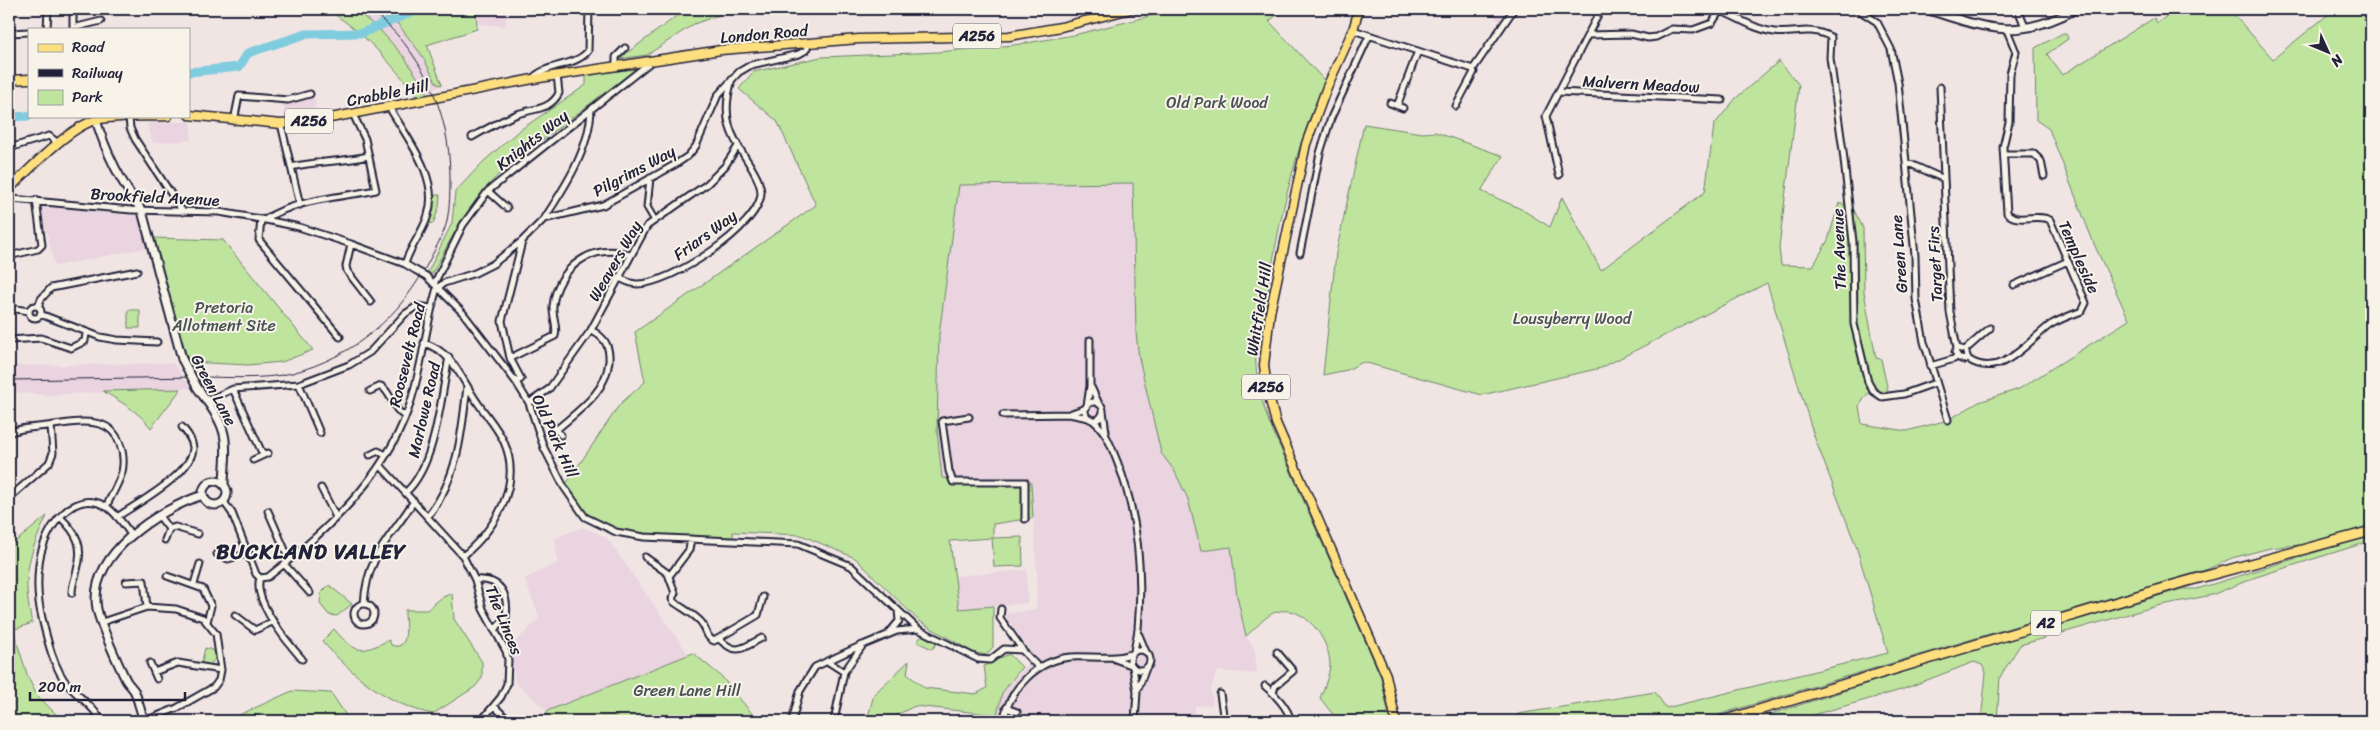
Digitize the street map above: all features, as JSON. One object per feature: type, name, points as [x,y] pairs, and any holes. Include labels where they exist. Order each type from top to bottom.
[{"type":"highway","name":"A2","points":[[1722,721],[2177,584],[2371,530]]},
{"type":"main road","name":"London Road","points":[[638,63],[721,50],[917,37],[1009,36],[1060,27],[1131,9]]},
{"type":"main road","name":"Whitfield Hill","points":[[1359,9],[1353,30],[1326,87],[1306,144],[1270,312],[1264,365],[1266,389],[1276,423],[1386,675],[1396,721]]},
{"type":"main road","name":"Crabble Hill","points":[[190,115],[234,121],[281,124],[353,114],[533,79],[638,63]]},
{"type":"main road","points":[[9,80],[28,79]]},
{"type":"main road","points":[[9,189],[58,143],[95,118]]},
{"type":"street","points":[[47,28],[48,9]]},
{"type":"street","points":[[73,9],[73,28],[95,26],[101,21]]},
{"type":"street","name":"Crabble Hill","points":[[533,79],[548,69],[583,57],[588,51],[590,44],[589,9]]},
{"type":"street","points":[[1456,106],[1474,72],[1473,69],[1514,9]]},
{"type":"street","points":[[1559,175],[1546,116],[1601,9]]},
{"type":"street","points":[[1685,9],[1692,9]]},
{"type":"street","points":[[1588,35],[1632,34],[1648,38],[1656,37],[1672,29],[1693,30],[1712,23],[1721,10],[1715,9]]},
{"type":"street","name":"Green Lane","points":[[1857,9],[1877,22],[1891,49],[1898,83],[1906,162],[1915,256],[1916,299],[1930,366],[1948,420]]},
{"type":"street","points":[[1926,9],[1970,24],[2007,30],[2063,16],[2076,9]]},
{"type":"street","points":[[2018,9],[2024,27]]},
{"type":"street","name":"The Avenue","points":[[1721,10],[1759,29],[1776,33],[1818,30],[1831,37],[1830,58],[1853,242],[1854,324],[1868,382],[1873,391],[1882,398],[1904,394],[1936,383]]},
{"type":"street","points":[[1353,30],[1473,69]]},
{"type":"street","name":"Templeside","points":[[1968,359],[1983,366],[1999,363],[2013,356],[2062,318],[2082,311],[2086,303],[2050,220],[2038,217],[2014,218],[2007,213],[2003,147],[2011,110],[2010,74],[2016,52],[2007,30]]},
{"type":"street","points":[[9,33],[28,32]]},
{"type":"street","points":[[1300,253],[1320,154],[1331,118],[1369,36]]},
{"type":"street","name":"Pilgrims Way","points":[[544,219],[604,205],[688,156],[696,146],[718,95],[739,72],[751,65],[799,54],[806,50],[809,44]]},
{"type":"street","points":[[618,66],[616,57],[625,48]]},
{"type":"street","points":[[1397,106],[1418,51]]},
{"type":"street","name":"Knights Way","points":[[435,286],[463,225],[488,190],[653,60]]},
{"type":"street","points":[[472,137],[516,114],[540,110],[549,104],[559,93],[557,75]]},
{"type":"street","name":"Friars Way","points":[[619,278],[634,285],[647,284],[663,278],[710,250],[741,227],[758,205],[761,194],[760,184],[729,130],[726,114],[731,81]]},
{"type":"street","name":"Target Firs","points":[[1940,87],[1950,312],[1957,356]]},
{"type":"street","name":"Malvern Meadow","points":[[1558,92],[1722,100]]},
{"type":"street","points":[[234,121],[239,96],[288,100],[310,94]]},
{"type":"street","points":[[1390,103],[1403,108]]},
{"type":"street","points":[[389,107],[429,181],[431,202],[428,216],[408,253],[405,264]]},
{"type":"street","points":[[435,286],[475,273],[493,264],[522,241],[544,219],[563,190],[580,156],[590,126],[592,109]]},
{"type":"street","points":[[340,337],[259,240],[263,220],[274,214],[300,206],[376,190],[360,125],[353,114]]},
{"type":"street","name":"Green Lane","points":[[95,118],[115,167],[132,198],[142,211],[182,360],[220,422],[226,448],[224,485]]},
{"type":"street","points":[[129,118],[130,128],[135,139],[183,212]]},
{"type":"street","points":[[281,124],[300,206]]},
{"type":"street","points":[[9,148],[49,136],[58,143]]},
{"type":"street","name":"Weavers Way","points":[[529,403],[549,389],[591,330],[642,232],[654,219],[707,184],[725,166],[738,146]]},
{"type":"street","points":[[2004,154],[2034,154],[2041,161],[2044,176]]},
{"type":"street","points":[[292,167],[309,163],[325,164],[368,156]]},
{"type":"street","points":[[1906,162],[1944,179]]},
{"type":"street","points":[[650,178],[647,207],[654,219]]},
{"type":"street","name":"Knights Way","points":[[488,190],[506,208]]},
{"type":"street","name":"Brookfield Avenue","points":[[9,197],[142,211],[219,212],[299,227]]},
{"type":"street","points":[[9,256],[38,249],[42,242],[36,200]]},
{"type":"street","name":"Old Park Hill","points":[[299,227],[405,264],[426,276],[463,313],[516,382],[529,403],[544,448],[564,487],[585,517],[616,532],[644,537],[798,544],[851,566],[918,629],[978,660],[990,660],[1004,649],[1022,650]]},
{"type":"street","points":[[516,382],[521,379],[510,358],[502,321],[522,241]]},
{"type":"street","points":[[351,244],[346,266],[347,271],[371,302]]},
{"type":"street","points":[[510,358],[555,336],[552,308],[555,294],[565,272],[574,264],[588,255],[605,251],[618,251],[630,255]]},
{"type":"street","points":[[2014,284],[2068,262]]},
{"type":"street","points":[[40,314],[38,307],[41,299],[51,288],[137,271]]},
{"type":"street","points":[[129,272],[130,280]]},
{"type":"street","name":"Roosevelt Road","points":[[260,578],[268,577],[336,517],[360,493],[386,455],[405,416],[424,343],[435,286]]},
{"type":"street","points":[[29,311],[33,306],[38,307]]},
{"type":"street","points":[[206,402],[233,389],[299,384],[349,365],[370,352],[405,314],[417,306],[431,308]]},
{"type":"street","points":[[9,308],[29,311],[33,317],[40,314],[86,332],[117,340],[157,342]]},
{"type":"street","points":[[1965,350],[1990,328]]},
{"type":"street","points":[[556,430],[592,398],[606,376],[609,356],[608,346],[602,337],[591,330]]},
{"type":"street","points":[[9,340],[42,338],[70,348],[85,341],[86,332]]},
{"type":"street","points":[[1090,340],[1090,386],[1086,407],[1090,418],[1102,428],[1106,435]]},
{"type":"street","points":[[424,343],[435,346],[449,357],[505,444],[510,462],[511,479],[503,506],[479,542],[463,556]]},
{"type":"street","points":[[1956,348],[1965,350]]},
{"type":"street","points":[[1930,366],[1954,359],[1957,356],[1964,360],[1968,359],[1965,350]]},
{"type":"street","name":"Marlowe Road","points":[[406,492],[420,475],[428,459],[449,357]]},
{"type":"street","points":[[299,384],[320,433]]},
{"type":"street","points":[[370,391],[381,386],[387,390],[398,413],[405,416]]},
{"type":"street","points":[[428,516],[444,494],[455,466],[467,386]]},
{"type":"street","points":[[1090,386],[1100,406],[1106,435],[1126,488],[1136,527],[1138,630],[1130,660],[1137,692],[1135,721]]},
{"type":"street","points":[[233,389],[265,454],[253,460]]},
{"type":"street","points":[[212,410],[217,396]]},
{"type":"street","points":[[1069,414],[1086,407],[1091,402],[1100,406]]},
{"type":"street","points":[[464,410],[469,404],[479,405]]},
{"type":"street","points":[[1003,415],[1069,414],[1099,418],[1100,406]]},
{"type":"street","points":[[968,417],[942,421],[949,471],[953,482],[1025,482],[1025,519]]},
{"type":"street","points":[[9,433],[18,429],[83,422],[101,424],[115,435],[121,446],[123,464],[122,472],[106,507]]},
{"type":"street","points":[[552,425],[561,435]]},
{"type":"street","points":[[9,498],[49,463],[53,453],[51,426]]},
{"type":"street","points":[[118,517],[153,494],[179,473],[187,462],[193,449],[191,440],[182,427]]},
{"type":"street","points":[[370,455],[378,451],[386,455]]},
{"type":"street","name":"The Linces","points":[[380,465],[463,556],[475,580],[483,609],[506,651],[508,676],[504,691],[482,721]]},
{"type":"street","name":"Green Lane","points":[[216,481],[224,468]]},
{"type":"street","points":[[102,622],[147,607],[176,609],[207,622],[216,634],[221,670],[219,680],[203,694],[145,721],[134,691],[125,678],[97,610],[100,579],[106,564],[132,536],[159,516],[203,495],[206,485],[216,481],[224,485],[227,492],[224,502]]},
{"type":"street","points":[[321,488],[336,517]]},
{"type":"street","points":[[203,495],[210,504],[217,505],[224,502]]},
{"type":"street","points":[[102,721],[98,714],[67,684],[56,664],[42,617],[39,564],[51,527],[73,506],[87,501],[106,507],[118,517],[132,536]]},
{"type":"street","points":[[364,604],[366,579],[377,552],[414,501]]},
{"type":"street","points":[[224,502],[232,513],[256,574],[260,578],[259,586],[272,622],[302,659]]},
{"type":"street","points":[[268,511],[289,559]]},
{"type":"street","points":[[159,516],[169,528]]},
{"type":"street","points":[[60,517],[74,531],[79,547],[79,561],[72,583],[72,593]]},
{"type":"street","points":[[169,528],[198,534]]},
{"type":"street","points":[[165,540],[169,528]]},
{"type":"street","points":[[668,574],[677,568],[688,550],[691,539]]},
{"type":"street","points":[[217,554],[228,559],[248,553]]},
{"type":"street","points":[[644,557],[668,574],[674,588],[675,593],[672,598],[674,602],[702,624],[710,639],[719,639],[758,615],[763,597]]},
{"type":"street","points":[[194,584],[200,564]]},
{"type":"street","points":[[284,564],[310,594]]},
{"type":"street","points":[[167,576],[194,584],[203,589],[209,597],[211,606],[207,622]]},
{"type":"street","points":[[475,580],[494,581],[501,588],[504,596],[506,618],[494,630]]},
{"type":"street","points":[[126,582],[144,582],[147,607]]},
{"type":"street","points":[[364,604],[372,607],[374,615],[372,620],[365,624],[357,621],[354,613],[356,608],[364,604]]},
{"type":"street","points":[[1001,609],[1000,618],[1022,650],[1039,668]]},
{"type":"street","points":[[884,636],[899,621],[898,610]]},
{"type":"street","points":[[235,615],[255,630],[272,622]]},
{"type":"street","points":[[792,721],[800,691],[814,666],[884,636],[904,630],[918,629]]},
{"type":"street","points":[[1137,692],[1149,660],[1142,646],[1138,630]]},
{"type":"street","points":[[719,639],[726,646],[736,650],[742,649],[762,638]]},
{"type":"street","points":[[834,721],[844,672],[863,645]]},
{"type":"street","points":[[1003,721],[1006,708],[1023,681],[1039,668],[1070,657],[1115,658],[1139,650],[1147,653]]},
{"type":"street","points":[[1273,693],[1274,686],[1293,671],[1277,652]]},
{"type":"street","points":[[1115,658],[1138,670],[1146,668]]},
{"type":"street","points":[[827,661],[844,672]]},
{"type":"street","points":[[150,663],[156,679]]},
{"type":"street","points":[[154,672],[178,663],[221,670]]},
{"type":"street","points":[[1265,686],[1273,693],[1292,721]]},
{"type":"street","points":[[1220,694],[1224,721]]},
{"type":"street","points":[[494,706],[509,721]]},
{"type":"street","points":[[1006,708],[1017,712]]},
{"type":"shaded area","points":[[325,9],[508,9],[505,26],[477,24],[477,29],[427,45],[442,85],[418,97],[394,67],[346,20]]},
{"type":"shaded area","points":[[1497,9],[1519,9],[1508,25],[1495,18]]},
{"type":"shaded area","points":[[1519,9],[1559,9],[1553,16]]},
{"type":"shaded area","points":[[314,97],[316,114],[285,118],[283,104]]},
{"type":"shaded area","points":[[147,122],[191,122],[191,140],[153,143]]},
{"type":"shaded area","points":[[1133,183],[1136,333],[1139,358],[1161,453],[1174,470],[1188,499],[1201,551],[1231,547],[1237,596],[1246,636],[1255,650],[1257,674],[1217,671],[1211,689],[1213,705],[1195,706],[1194,721],[1031,721],[1022,712],[1019,719],[995,720],[1002,693],[1035,657],[1004,614],[1036,609],[1037,575],[1031,482],[942,478],[937,430],[939,335],[959,185]]},
{"type":"shaded area","points":[[45,205],[136,216],[140,220],[147,248],[55,266],[41,209]]},
{"type":"shaded area","points":[[173,363],[191,388],[49,395],[9,392],[9,366]]},
{"type":"shaded area","points":[[583,527],[607,538],[689,655],[547,711],[515,682],[511,646],[540,618],[524,579],[558,563],[555,538]]},
{"type":"shaded area","points":[[1027,570],[1027,603],[959,609],[954,576]]},
{"type":"green space","points":[[325,9],[354,9],[380,30],[405,58],[427,93],[418,97],[364,37],[339,17]]},
{"type":"green space","points":[[374,9],[476,9],[477,29],[427,45],[442,85],[437,84],[421,54],[398,24]]},
{"type":"green space","points":[[720,9],[719,15],[694,24],[647,55],[619,59],[682,12]]},
{"type":"green space","name":"Old Park Wood","points":[[1178,9],[1285,9],[1269,21],[1325,81],[1301,144],[1283,209],[1270,276],[1261,342],[1256,345],[1257,375],[1260,394],[1269,422],[1381,677],[1390,721],[1338,721],[1320,698],[1330,665],[1326,645],[1314,626],[1296,613],[1276,612],[1264,619],[1246,636],[1237,596],[1231,547],[1201,551],[1188,499],[1174,470],[1161,453],[1139,358],[1136,333],[1133,183],[959,185],[939,335],[937,430],[942,478],[1031,482],[1033,518],[993,524],[993,538],[1022,537],[1023,566],[994,567],[992,538],[950,541],[959,609],[993,606],[993,647],[986,655],[972,652],[919,621],[855,558],[801,535],[733,532],[733,540],[657,539],[620,533],[603,527],[580,512],[564,487],[620,404],[645,382],[635,332],[816,205],[777,121],[739,89],[753,72],[821,57],[938,52],[1014,45],[1074,35]]},
{"type":"green space","name":"Lousyberry Wood","points":[[2177,9],[2229,9],[2273,59],[2335,9],[2371,9],[2371,231],[2365,232],[2371,317],[2371,526],[2308,544],[2270,548],[2232,558],[2208,569],[1697,721],[1518,721],[1518,714],[1655,692],[1666,708],[1888,653],[1856,546],[1814,436],[1767,283],[1601,368],[1482,395],[1363,362],[1347,370],[1323,375],[1336,253],[1364,124],[1422,133],[1435,132],[1503,156],[1481,191],[1521,209],[1550,227],[1562,197],[1601,270],[1705,192],[1714,125],[1736,98],[1779,61],[1799,85],[1779,247],[1781,265],[1813,266],[1828,240],[1839,203],[1852,206],[1863,228],[1864,292],[1876,358],[1881,359],[1888,391],[1869,392],[1859,406],[1862,424],[1907,431],[1948,420],[1979,402],[2019,389],[2129,320],[2094,244],[2049,129],[2036,120],[2035,48],[2066,33],[2068,39],[2047,54],[2062,75],[2154,18],[2157,23]]},
{"type":"green space","points":[[636,69],[503,170],[471,207],[432,274],[428,272],[452,223],[455,192],[483,162],[517,132],[586,85],[586,74]]},
{"type":"green space","points":[[432,195],[440,195],[439,207],[433,224],[428,222],[433,205]]},
{"type":"green space","name":"Pretoria Allotment Site","points":[[153,238],[223,240],[313,350],[282,362],[248,365],[188,362]]},
{"type":"green space","points":[[128,310],[140,310],[140,328],[128,328]]},
{"type":"green space","points":[[181,389],[151,428],[135,412],[103,391]]},
{"type":"green space","points":[[47,516],[35,544],[28,568],[27,593],[32,623],[13,630],[28,677],[36,694],[63,721],[9,721],[9,547]]},
{"type":"green space","points":[[2371,535],[2371,541],[2256,577],[2212,595],[2157,606],[2020,645],[2000,677],[1997,721],[1981,721],[1986,673],[1982,665],[1974,662],[1901,690],[1792,721],[1749,721],[1951,657],[2182,589],[2197,589]]},
{"type":"green space","points":[[329,585],[352,604],[337,616],[329,615],[320,604],[321,593]]},
{"type":"green space","points":[[452,593],[454,619],[482,662],[482,678],[475,687],[433,714],[401,704],[372,687],[345,665],[322,641],[334,629],[353,647],[359,649],[371,648],[389,640],[391,645],[398,646],[402,644],[406,634],[405,610],[427,610],[441,598]]},
{"type":"green space","points":[[923,634],[939,642],[932,649],[917,642]]},
{"type":"green space","points":[[205,648],[213,650],[215,659],[210,665],[201,665]]},
{"type":"green space","name":"Green Lane Hill","points":[[693,653],[722,677],[758,721],[546,721],[547,711]]},
{"type":"green space","points":[[1009,654],[1022,667],[1002,693],[997,715],[915,706],[887,721],[867,721],[874,694],[909,661],[907,674],[925,688],[976,694],[987,688],[984,666]]},
{"type":"green space","points":[[292,691],[331,693],[350,721],[226,721]]},
{"type":"waterway","points":[[190,72],[239,67],[248,53],[306,34],[362,33],[419,9]]},
{"type":"waterway","points":[[9,117],[28,116]]},
{"type":"railway","points":[[9,380],[245,378],[281,375],[315,366],[356,345],[390,315],[419,279],[446,226],[450,198],[449,152],[445,128],[429,83],[404,42],[369,9]]},
{"type":"district","name":"BUCKLAND VALLEY","points":[[311,552]]}]
